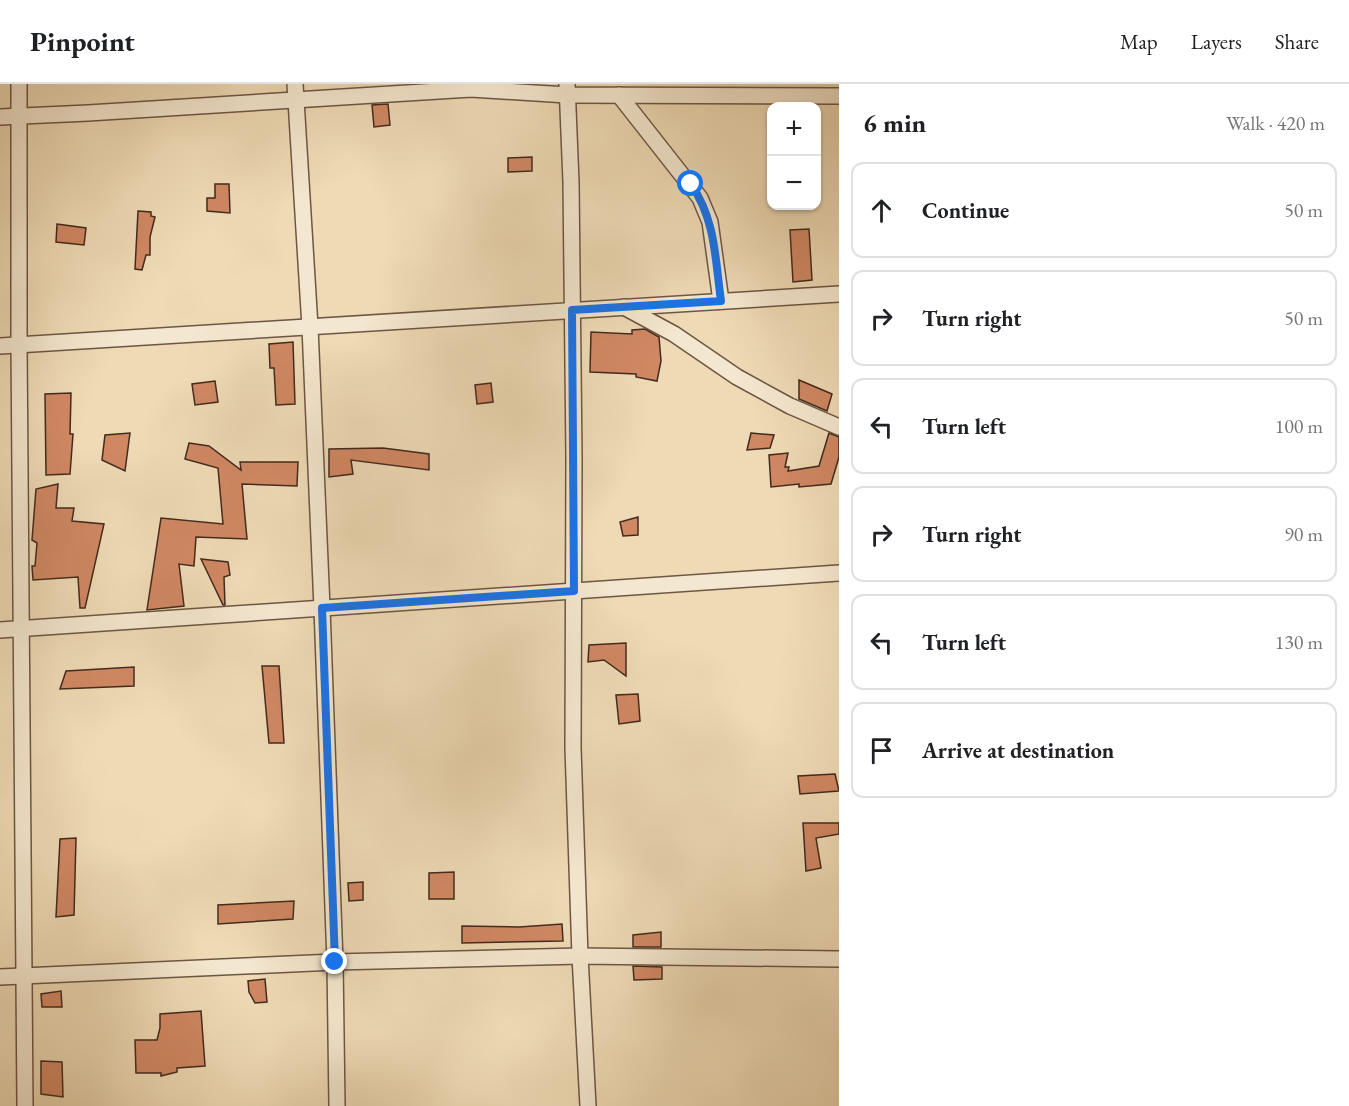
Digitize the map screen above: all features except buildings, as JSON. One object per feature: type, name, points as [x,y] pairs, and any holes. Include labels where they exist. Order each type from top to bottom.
[{"type":"street","points":[[19,84],[18,345],[25,1106]]},
{"type":"street","points":[[295,84],[294,100],[310,327],[322,608],[335,962],[337,1106]]},
{"type":"street","points":[[0,117],[88,114],[471,89],[567,90],[619,95],[839,96]]},
{"type":"street","points":[[567,90],[572,310],[573,748],[588,1106]]},
{"type":"street","points":[[619,95],[700,198],[710,222],[721,301]]},
{"type":"street","points":[[0,346],[839,294]]},
{"type":"street","points":[[624,307],[674,334],[737,377],[790,406],[839,427]]},
{"type":"street","points":[[0,630],[839,573]]},
{"type":"street","points":[[0,977],[335,962],[580,956],[839,959]]},
{"type":"route","points":[[335,962],[322,608],[574,591],[572,310],[721,301],[710,222],[691,184]]}]
